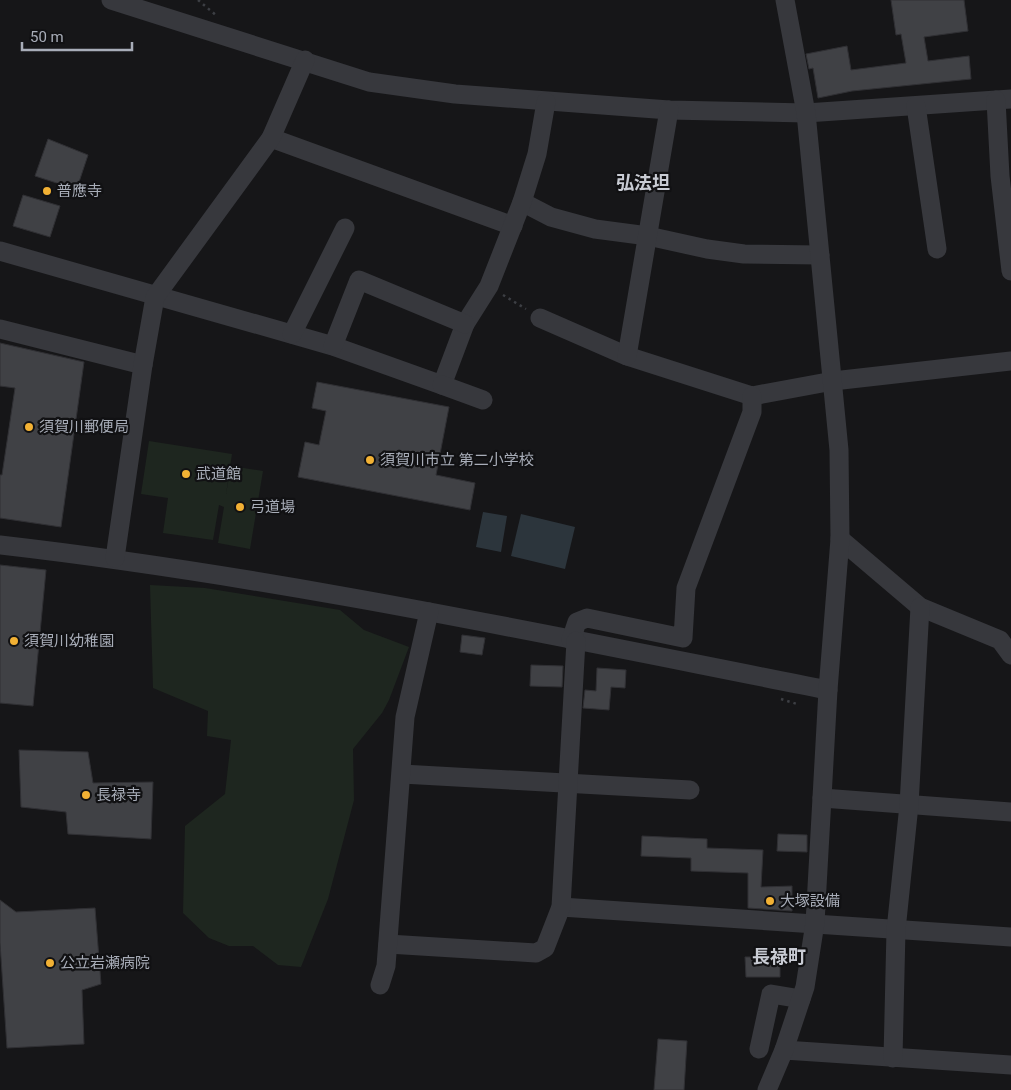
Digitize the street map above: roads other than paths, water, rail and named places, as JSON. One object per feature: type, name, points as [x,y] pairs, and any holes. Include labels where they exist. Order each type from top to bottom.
[{"type":"street","points":[[111,0],[306,60],[369,82],[455,94],[669,110],[806,113],[1004,99],[1000,176],[1011,271]]},
{"type":"street","points":[[767,1090],[784,1050],[801,999],[815,923],[828,690],[840,539],[839,450],[806,113],[785,0]]},
{"type":"street","points":[[115,558],[155,297],[271,138],[306,60]]},
{"type":"street","points":[[442,385],[466,324],[489,286],[522,202],[536,154],[546,102]]},
{"type":"street","points":[[916,106],[937,249]]},
{"type":"street","points":[[627,356],[669,110]]},
{"type":"street","points":[[271,138],[513,226]]},
{"type":"street","points":[[522,202],[551,217],[595,229],[648,236],[707,249],[744,254],[820,255]]},
{"type":"street","points":[[292,334],[345,228]]},
{"type":"street","points":[[0,251],[155,297],[333,346],[483,400]]},
{"type":"street","points":[[333,346],[359,280],[466,324]]},
{"type":"street","points":[[540,318],[627,356],[752,396],[772,390],[833,381],[1011,361]]},
{"type":"street","points":[[0,329],[143,366]]},
{"type":"street","points":[[388,944],[536,953],[545,948],[561,907],[574,640],[577,622],[587,618],[683,638],[686,588],[752,412],[752,396]]},
{"type":"street","points":[[840,539],[920,607],[1000,640],[1011,655]]},
{"type":"street","points":[[0,546],[115,558],[429,612],[828,690]]},
{"type":"street","points":[[893,1058],[896,930],[909,805],[920,607]]},
{"type":"street","points":[[380,985],[386,966],[405,717],[429,612]]},
{"type":"street","points":[[402,774],[690,790]]},
{"type":"street","points":[[822,798],[1011,812]]},
{"type":"street","points":[[561,907],[1011,937]]},
{"type":"street","points":[[759,1049],[771,994],[801,999]]},
{"type":"street","points":[[784,1050],[1011,1065]]},
{"type":"place","name":"普應寺","points":[[47,191]]},
{"type":"place","name":"須賀川郵便局","points":[[29,427]]},
{"type":"place","name":"須賀川市立 第二小学校","points":[[370,460]]},
{"type":"place","name":"武道館","points":[[186,474]]},
{"type":"place","name":"弓道場","points":[[240,507]]},
{"type":"place","name":"須賀川幼稚園","points":[[14,641]]},
{"type":"place","name":"長禄寺","points":[[86,795]]},
{"type":"place","name":"大塚設備","points":[[770,901]]},
{"type":"place","name":"公立岩瀬病院","points":[[50,963]]},
{"type":"district","name":"弘法坦","points":[[643,183]]},
{"type":"district","name":"長禄町","points":[[779,957]]}]
